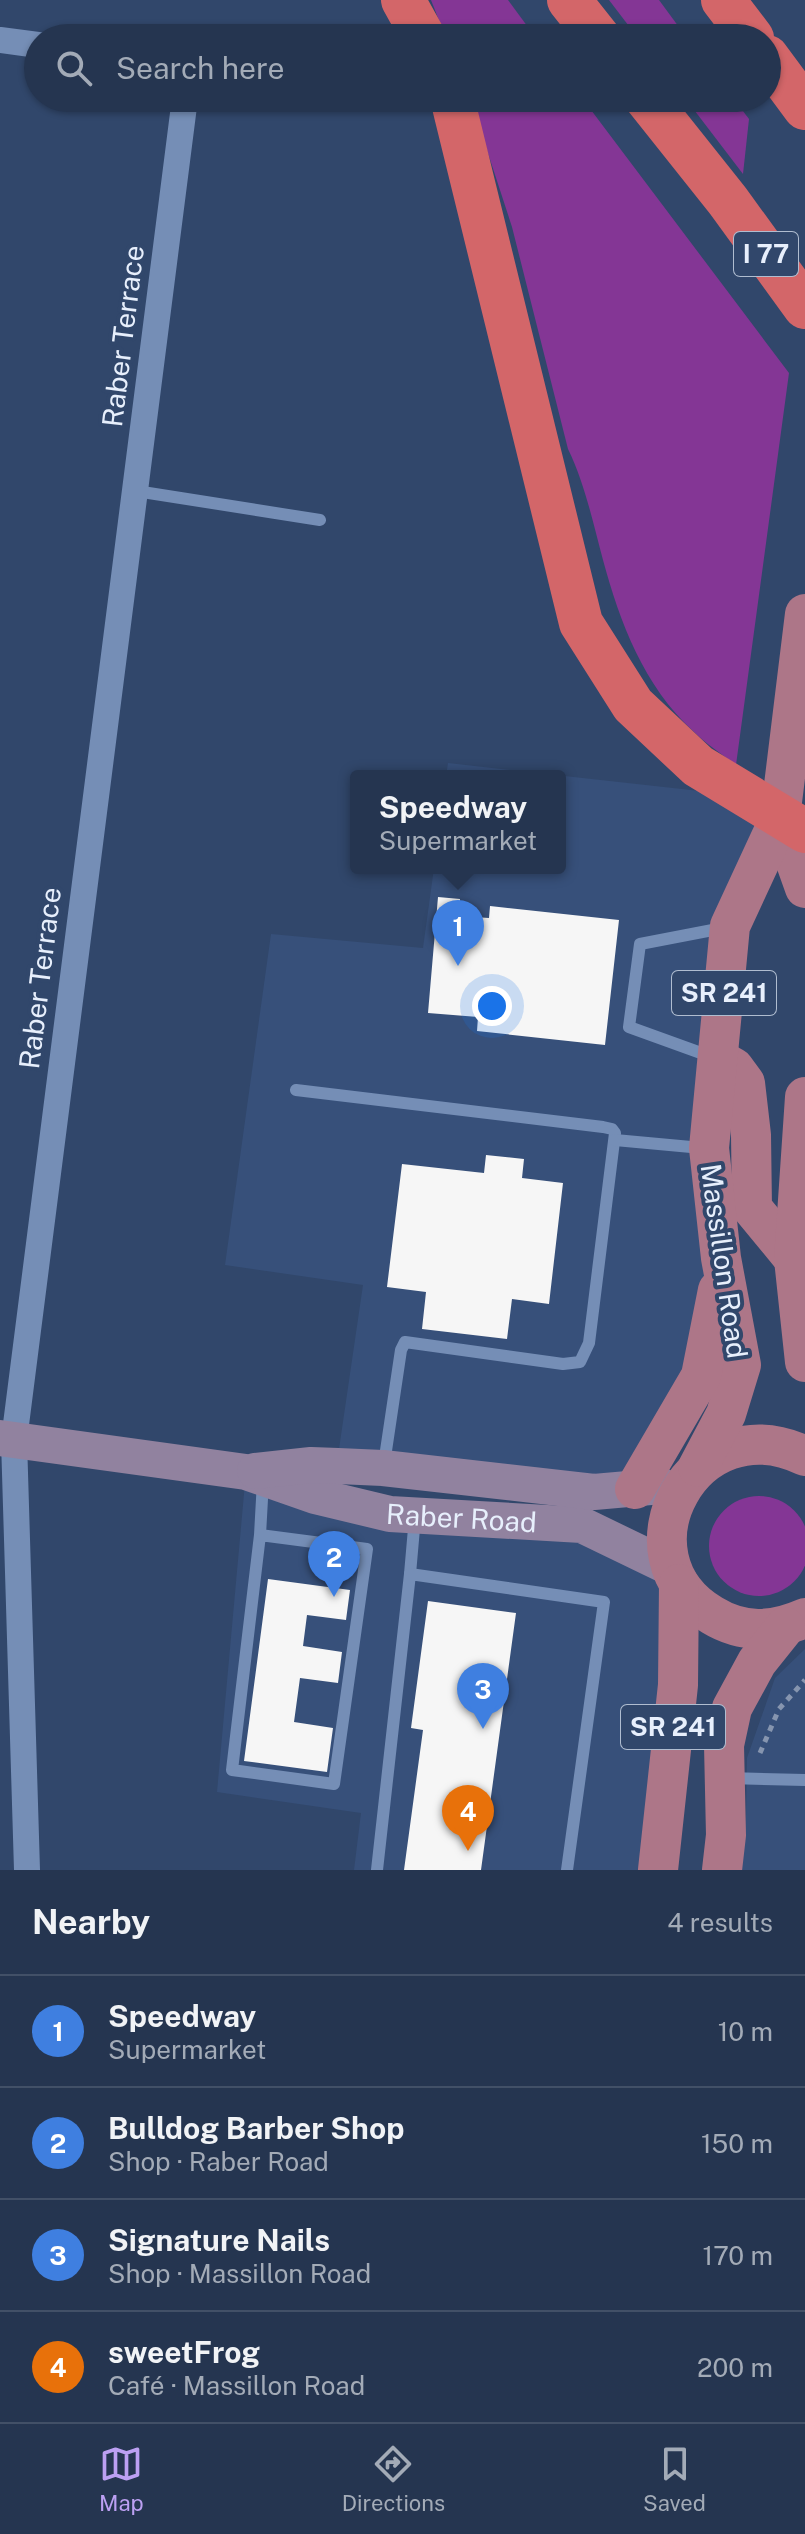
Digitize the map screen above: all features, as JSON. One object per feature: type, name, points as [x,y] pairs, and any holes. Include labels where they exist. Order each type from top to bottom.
[{"type":"highway","points":[[403,0],[416,24]]},
{"type":"highway","points":[[569,0],[588,24]]},
{"type":"highway","points":[[723,0],[741,24]]},
{"type":"highway","points":[[781,76],[805,108]]},
{"type":"highway","points":[[455,112],[581,623],[633,705],[698,766],[793,825]]},
{"type":"highway","name":"I 77","points":[[657,112],[728,201],[805,307]]},
{"type":"main road","name":"Massillon Road","points":[[805,614],[793,825],[805,888]]},
{"type":"main road","name":"Massillon Road","points":[[676,1576],[668,1554],[668,1522],[678,1493],[726,1414],[741,1365],[721,1258],[709,1148],[730,926],[793,825]]},
{"type":"main road","points":[[718,1059],[734,1068],[745,1083],[751,1135],[752,1208],[794,1259]]},
{"type":"main road","points":[[805,1097],[794,1259],[805,1362]]},
{"type":"main road","points":[[635,1489],[701,1376],[716,1308],[721,1258]]},
{"type":"main road","points":[[691,1476],[725,1451],[756,1444],[787,1447],[805,1456]]},
{"type":"main road","points":[[676,1576],[699,1608],[727,1624],[756,1630],[795,1623]]},
{"type":"main road","name":"SR 241","points":[[658,1870],[678,1685],[676,1576]]},
{"type":"main road","points":[[722,1870],[726,1835],[724,1745],[732,1708],[757,1662],[795,1623]]},
{"type":"street","points":[[0,40],[24,43]]},
{"type":"street","name":"Raber Terrace","points":[[27,1870],[7,1439],[136,491],[183,112]]},
{"type":"street","name":"Raber Road","points":[[7,1439],[255,1475],[315,1496],[390,1514],[582,1525],[676,1576]]},
{"type":"street","name":"Raber Road","points":[[255,1475],[311,1465],[383,1468],[594,1492],[635,1489],[691,1476]]},
{"type":"lane","points":[[136,491],[320,520]]},
{"type":"lane","points":[[718,1059],[629,1027],[640,944],[730,926]]},
{"type":"lane","points":[[296,1090],[603,1127],[612,1129],[615,1140],[585,1355],[580,1362],[563,1364],[405,1342],[401,1350],[383,1468]]},
{"type":"lane","points":[[615,1140],[709,1148]]},
{"type":"lane","points":[[255,1475],[260,1535],[232,1770],[334,1784],[367,1549],[260,1535]]},
{"type":"lane","points":[[377,1870],[415,1515]]},
{"type":"lane","points":[[410,1574],[604,1602],[567,1870]]},
{"type":"lane","points":[[725,1778],[805,1780]]},
{"type":"shaded area","points":[[431,0],[508,0],[526,24],[440,24]]},
{"type":"shaded area","points":[[609,0],[659,0],[677,24],[627,24]]},
{"type":"shaded area","points":[[475,112],[593,112],[789,373],[736,765],[703,740],[676,713],[647,674],[626,630],[584,490],[568,449],[512,227]]},
{"type":"shaded area","points":[[696,112],[744,112],[749,119],[743,174]]},
{"type":"shaded area","points":[[448,763],[511,770],[447,770]]},
{"type":"shaded area","points":[[566,776],[745,796],[780,818],[730,927],[716,1308],[635,1489],[339,1449],[363,1285],[225,1265],[271,934],[423,948],[433,874],[566,874]]},
{"type":"shaded area","points":[[246,1472],[264,1478],[582,1525],[673,1569],[658,1870],[354,1870],[361,1813],[217,1792]]},
{"type":"shaded area","points":[[759,1496],[778,1500],[794,1511],[805,1527],[805,1565],[794,1581],[778,1592],[759,1596],[740,1592],[724,1581],[713,1565],[709,1546],[713,1527],[724,1511],[740,1500]]},
{"type":"shaded area","points":[[805,1649],[805,1870],[740,1870],[746,1816],[747,1758],[775,1678]]},
{"type":"building","points":[[438,897],[460,899],[459,916],[489,918],[490,906],[619,920],[605,1045],[477,1031],[478,1017],[428,1013]]},
{"type":"building","points":[[486,1155],[524,1159],[522,1178],[563,1183],[549,1304],[512,1299],[507,1339],[422,1329],[426,1292],[387,1287],[402,1164],[484,1173]]},
{"type":"building","points":[[268,1579],[350,1590],[346,1620],[307,1615],[303,1646],[342,1652],[338,1683],[300,1678],[294,1722],[333,1728],[327,1772],[244,1761]]},
{"type":"building","points":[[428,1601],[516,1613],[481,1870],[404,1870],[423,1730],[411,1728]]},
{"type":"place","name":"Speedway","points":[[458,966]]},
{"type":"place","name":"Bulldog Barber Shop","points":[[334,1597]]},
{"type":"place","name":"Signature Nails","points":[[483,1729]]},
{"type":"place","name":"sweetFrog","points":[[468,1851]]}]
